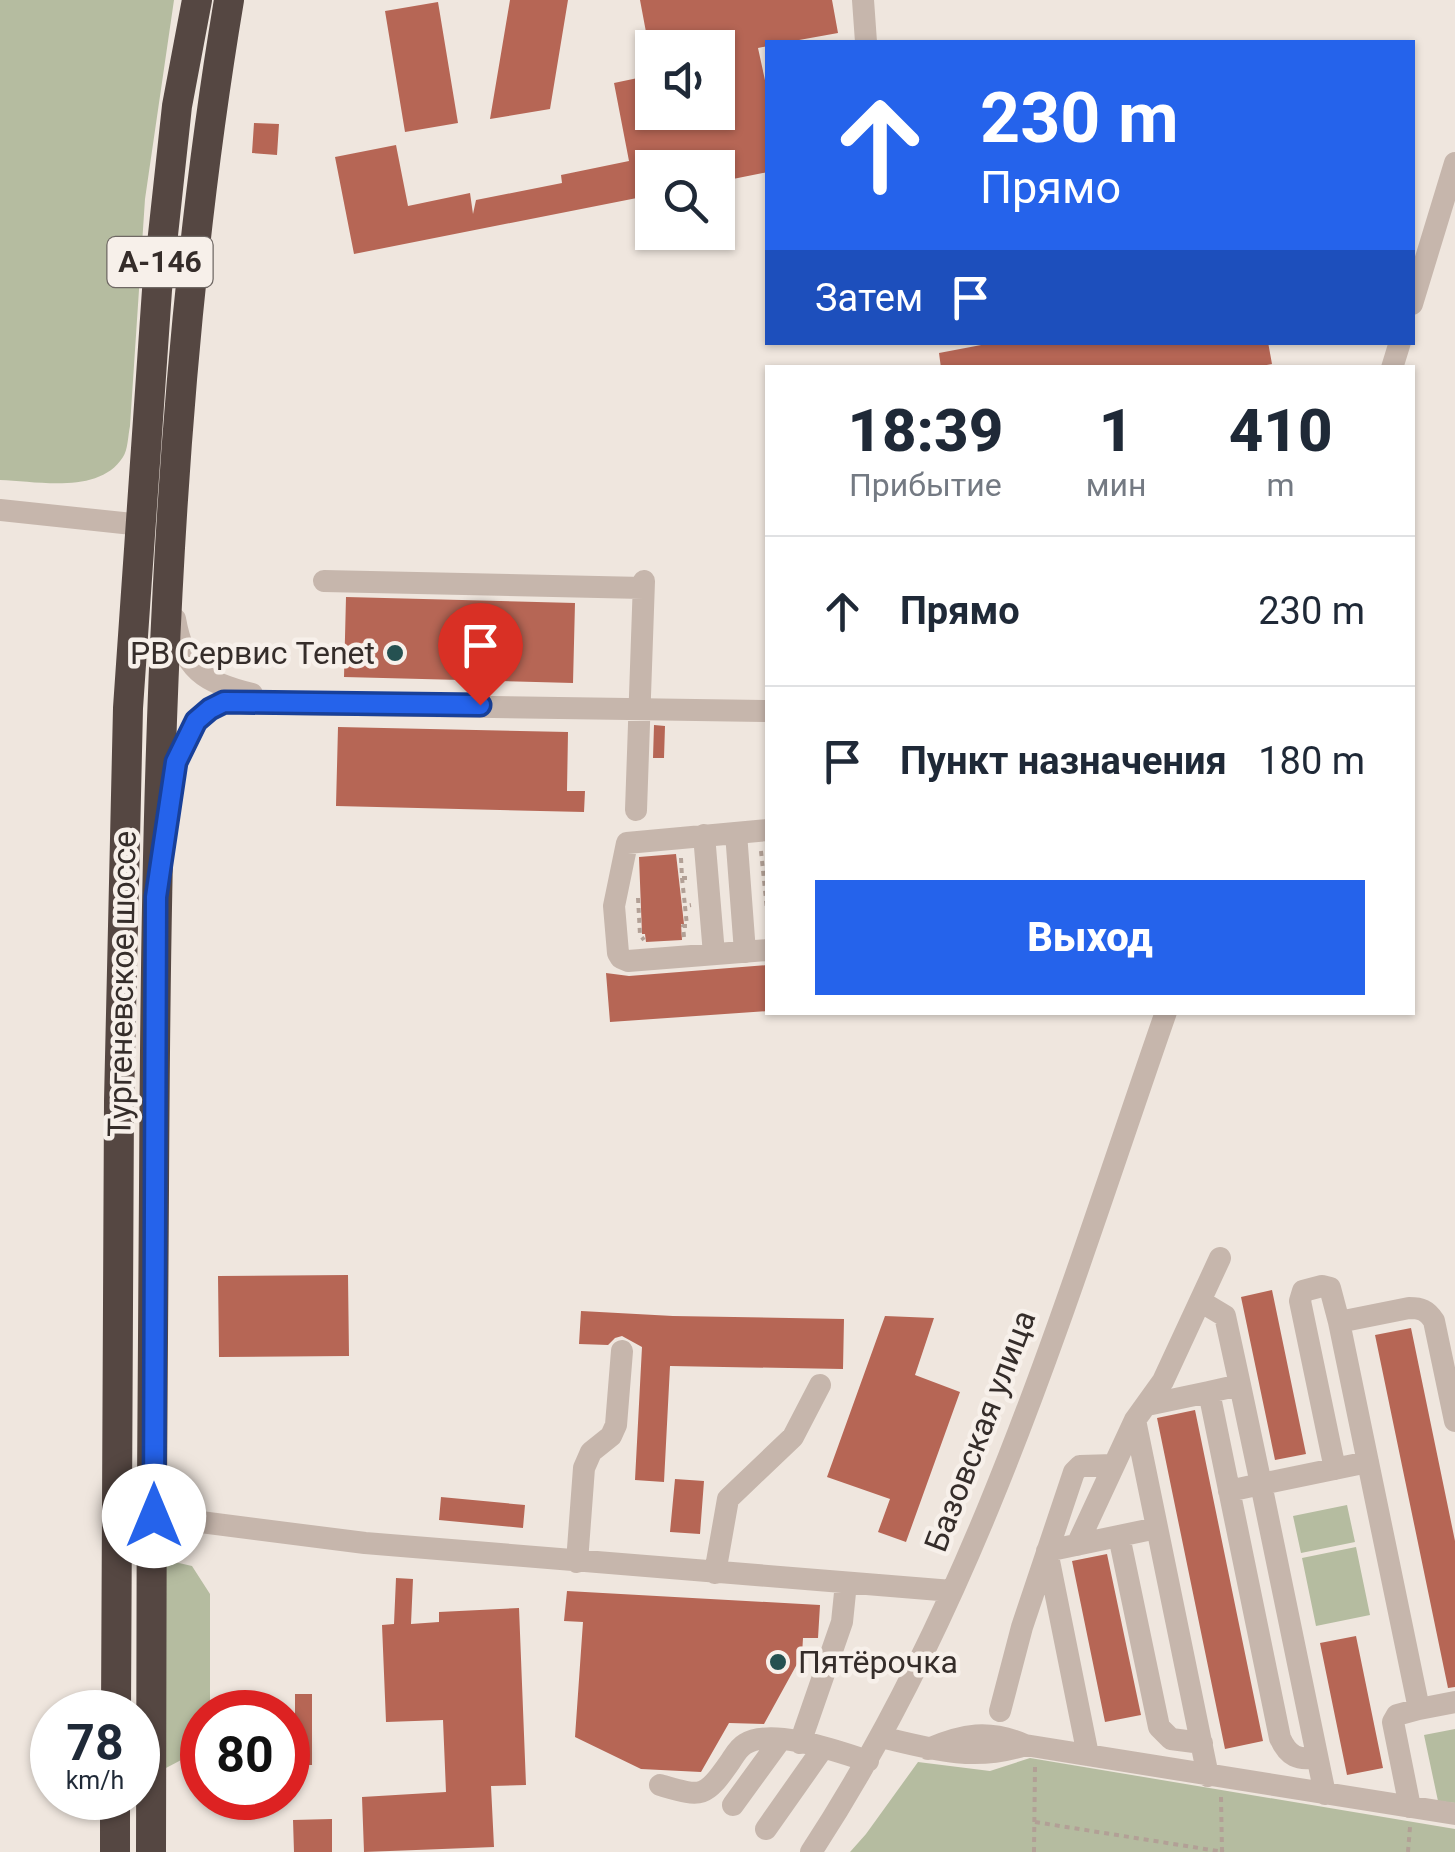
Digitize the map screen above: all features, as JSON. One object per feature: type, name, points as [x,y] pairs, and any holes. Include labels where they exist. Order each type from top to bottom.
[{"type":"highway","name":"Тургеневское шоссе","points":[[116,1690],[122,886],[128,708],[157,290],[177,106],[197,0]]},
{"type":"highway","name":"Тургеневское шоссе","points":[[151,1852],[156,897],[189,301],[229,0]]},
{"type":"highway","points":[[115,1820],[115,1852]]},
{"type":"street","points":[[863,0],[866,40]]},
{"type":"street","points":[[1415,286],[1424,233],[1455,163]]},
{"type":"street","points":[[0,510],[142,525]]},
{"type":"street","points":[[171,572],[180,644],[189,662],[219,686],[279,701]]},
{"type":"street","points":[[324,581],[644,584],[636,810]]},
{"type":"street","points":[[156,897],[176,762],[185,739],[210,709],[224,702],[765,711]]},
{"type":"street","points":[[736,833],[756,951],[621,958],[614,906],[627,843],[704,835],[736,833],[764,834]]},
{"type":"street","points":[[704,835],[714,954]]},
{"type":"street","name":"Базовская улица","points":[[811,1852],[881,1737],[952,1592],[1011,1456],[1165,1015]]},
{"type":"street","points":[[1077,1545],[1141,1412],[1160,1387],[1220,1258]]},
{"type":"street","points":[[1335,1469],[1300,1301],[1303,1292],[1322,1286],[1330,1288],[1340,1322],[1419,1709]]},
{"type":"street","points":[[1200,1301],[1225,1316],[1325,1794]]},
{"type":"street","points":[[1340,1322],[1409,1308],[1430,1314],[1455,1420]]},
{"type":"street","points":[[578,1562],[584,1468],[591,1452],[610,1436],[616,1424],[622,1351]]},
{"type":"street","points":[[715,1573],[728,1498],[793,1437],[820,1385]]},
{"type":"street","points":[[1141,1412],[1240,1385]]},
{"type":"street","points":[[1209,1392],[1280,1738],[1295,1757],[1317,1757]]},
{"type":"street","points":[[1141,1412],[1157,1528],[1202,1743],[1215,1777]]},
{"type":"street","points":[[1230,1491],[1368,1462]]},
{"type":"street","points":[[1000,1711],[1019,1635],[1075,1469],[1114,1465]]},
{"type":"street","points":[[154,1516],[365,1542],[952,1592]]},
{"type":"street","points":[[1047,1551],[1157,1528]]},
{"type":"street","points":[[1120,1536],[1159,1726],[1171,1739],[1202,1743]]},
{"type":"street","points":[[1047,1551],[1088,1756]]},
{"type":"street","points":[[766,1829],[801,1743],[842,1622],[846,1583]]},
{"type":"street","points":[[1410,1807],[1393,1722],[1397,1715],[1455,1702]]},
{"type":"street","points":[[881,1737],[928,1748],[987,1733],[1030,1746],[1455,1814]]},
{"type":"street","points":[[660,1786],[702,1794],[710,1790],[741,1746],[756,1740],[801,1743],[868,1761]]},
{"type":"street","points":[[733,1806],[801,1743]]},
{"type":"path","points":[[682,878],[685,946]]},
{"type":"path","points":[[636,882],[645,950]]},
{"type":"path","points":[[685,906],[701,904]]},
{"type":"path","points":[[1030,1746],[1034,1852]]},
{"type":"path","points":[[1035,1822],[1223,1852],[1215,1777]]},
{"type":"path","points":[[1408,1852],[1410,1807]]},
{"type":"green space","points":[[0,0],[174,0],[145,199],[127,446],[112,469],[83,481],[0,480]]},
{"type":"green space","points":[[1347,1505],[1355,1542],[1301,1553],[1293,1516]]},
{"type":"green space","points":[[1356,1547],[1370,1615],[1316,1626],[1302,1558]]},
{"type":"green space","points":[[166,1560],[192,1566],[210,1594],[210,1690],[180,1690],[180,1760],[164,1769]]},
{"type":"green space","points":[[1455,1729],[1455,1803],[1438,1801],[1424,1735]]},
{"type":"green space","points":[[1030,1758],[1455,1829],[1455,1852],[850,1852],[918,1762],[990,1771]]},
{"type":"building","points":[[510,0],[568,0],[550,109],[490,119]]},
{"type":"building","points":[[640,0],[832,0],[838,33],[799,40],[765,40],[765,47],[758,48],[765,80],[765,173],[735,179],[735,150],[635,150],[635,198],[354,254],[335,157],[396,145],[408,206],[470,193],[473,214],[476,200],[562,183],[561,175],[629,161],[614,83],[635,79],[635,130],[735,130],[735,30],[646,30]]},
{"type":"building","points":[[438,2],[458,123],[405,132],[385,11]]},
{"type":"building","points":[[254,123],[279,124],[277,155],[252,153]]},
{"type":"building","points":[[981,345],[1269,345],[1272,364],[941,365],[939,353]]},
{"type":"building","points":[[346,597],[575,603],[573,683],[344,677]]},
{"type":"building","points":[[654,725],[665,726],[664,758],[653,758]]},
{"type":"building","points":[[338,727],[568,732],[567,791],[585,791],[584,812],[336,806]]},
{"type":"building","points":[[676,854],[684,924],[682,940],[646,942],[642,934],[639,857]]},
{"type":"building","points":[[765,965],[765,1011],[610,1022],[606,973],[629,976]]},
{"type":"building","points":[[348,1275],[349,1356],[219,1357],[218,1276]]},
{"type":"building","points":[[1272,1290],[1306,1454],[1275,1460],[1241,1297]]},
{"type":"building","points":[[581,1311],[844,1319],[843,1369],[670,1366],[664,1482],[635,1480],[642,1347],[622,1336],[608,1345],[579,1344]]},
{"type":"building","points":[[885,1316],[934,1318],[915,1375],[960,1392],[906,1542],[878,1532],[890,1499],[827,1477]]},
{"type":"building","points":[[1411,1328],[1455,1541],[1455,1687],[1448,1688],[1375,1335]]},
{"type":"building","points":[[1195,1410],[1263,1741],[1225,1749],[1157,1418]]},
{"type":"building","points":[[675,1479],[704,1481],[700,1534],[670,1532]]},
{"type":"building","points":[[441,1497],[525,1505],[523,1528],[439,1520]]},
{"type":"building","points":[[1107,1554],[1141,1715],[1105,1722],[1072,1561]]},
{"type":"building","points":[[396,1578],[413,1579],[411,1624],[439,1622],[439,1612],[519,1608],[526,1785],[491,1786],[494,1847],[364,1852],[362,1797],[446,1792],[443,1720],[386,1722],[382,1625],[394,1624]]},
{"type":"building","points":[[567,1591],[820,1605],[818,1638],[803,1638],[802,1655],[764,1724],[729,1723],[701,1772],[641,1769],[575,1737],[583,1622],[564,1621]]},
{"type":"building","points":[[1356,1636],[1383,1768],[1347,1775],[1320,1643]]},
{"type":"building","points":[[310,1694],[312,1694],[310,1765]]},
{"type":"building","points":[[332,1819],[332,1852],[294,1852],[293,1820]]},
{"type":"place","name":"PB Сервис Tenet","points":[[395,653]]},
{"type":"place","name":"Пятёрочка","points":[[778,1662]]},
{"type":"route","points":[[154,1516],[156,897],[176,762],[185,739],[196,721],[224,702],[480,705]]}]
